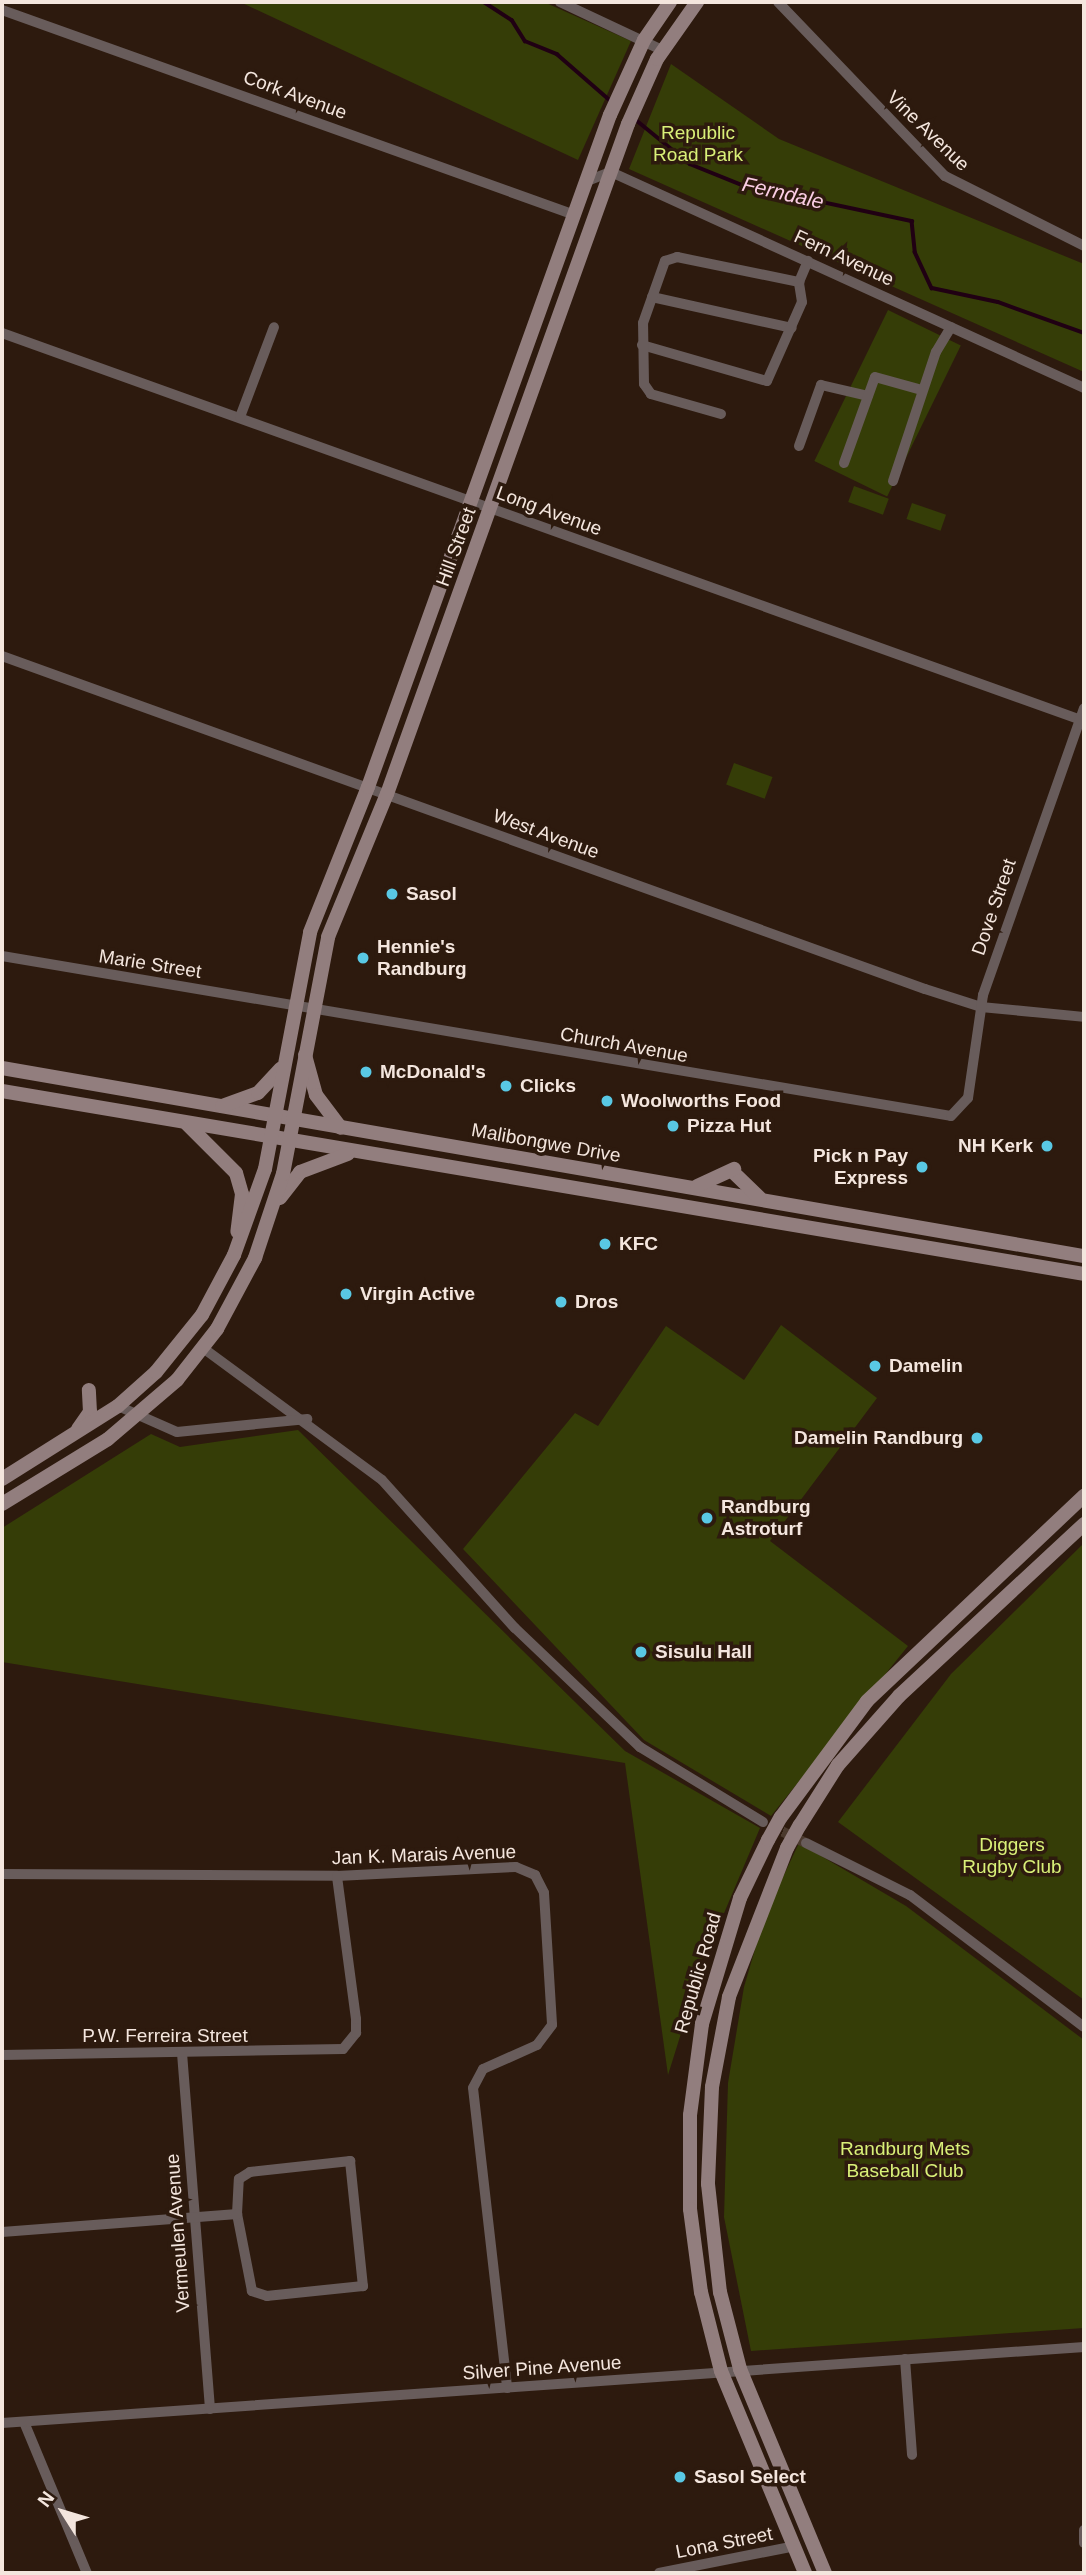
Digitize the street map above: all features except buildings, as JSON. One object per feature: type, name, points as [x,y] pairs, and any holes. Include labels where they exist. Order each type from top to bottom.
[{"type":"main road","name":"Hill Street","points":[[234,1255],[270,1137],[292,1004],[310,932],[368,787],[610,115],[644,40],[670,2]]},
{"type":"main road","name":"Hill Street","points":[[275,1206],[310,1008],[328,937],[387,794],[628,124],[662,50],[697,2]]},
{"type":"main road","points":[[303,1047],[316,1095],[341,1128]]},
{"type":"main road","points":[[221,1107],[258,1093],[281,1067]]},
{"type":"main road","name":"Malibongwe Drive","points":[[2,1068],[1084,1256]]},
{"type":"main road","name":"Malibongwe Drive","points":[[2,1091],[1084,1274]]},
{"type":"main road","points":[[2,1479],[118,1406],[183,1344],[234,1255],[242,1194],[236,1173],[185,1122]]},
{"type":"main road","points":[[2,1504],[138,1416],[203,1348],[244,1282],[275,1206],[300,1172],[319,1161],[364,1152]]},
{"type":"main road","points":[[693,1188],[734,1171],[760,1198]]},
{"type":"main road","points":[[71,1438],[89,1413],[89,1390]]},
{"type":"main road","name":"Republic Road","points":[[805,2573],[721,2371],[701,2292],[690,2209],[694,2069],[725,1940],[780,1817],[867,1701],[1084,1496]]},
{"type":"main road","name":"Republic Road","points":[[825,2573],[740,2369],[713,2249],[710,2114],[740,1956],[787,1848],[838,1765],[899,1696],[1084,1524]]},
{"type":"street","points":[[560,2],[662,50]]},
{"type":"street","name":"Vine Avenue","points":[[778,2],[944,176],[1084,246]]},
{"type":"street","name":"Cork Avenue","points":[[2,10],[206,77],[575,215]]},
{"type":"street","points":[[587,181],[611,172]]},
{"type":"street","name":"Fern Avenue","points":[[611,172],[1084,388]]},
{"type":"street","points":[[721,414],[647,390],[642,345],[652,297],[671,257],[799,282]]},
{"type":"street","points":[[642,345],[767,381],[792,328],[803,295],[799,282],[808,261]]},
{"type":"street","points":[[652,297],[792,328]]},
{"type":"street","points":[[240,417],[274,327]]},
{"type":"street","points":[[893,481],[922,390],[951,327]]},
{"type":"street","name":"Long Avenue","points":[[2,333],[490,509],[1083,716]]},
{"type":"street","points":[[844,463],[877,376],[922,390]]},
{"type":"street","points":[[799,446],[821,385],[868,396]]},
{"type":"street","name":"West Avenue","points":[[2,656],[981,1007],[1084,1017]]},
{"type":"street","name":"Dove Street","points":[[951,1116],[965,1105],[971,1086],[981,1007],[1083,716]]},
{"type":"street","name":"Marie Street","points":[[2,956],[292,1004]]},
{"type":"street","name":"Church Avenue","points":[[292,1004],[951,1116]]},
{"type":"street","points":[[203,1348],[307,1419],[408,1504],[515,1628],[610,1721],[680,1776],[764,1822]]},
{"type":"street","points":[[118,1406],[138,1416],[189,1433],[307,1419]]},
{"type":"street","points":[[806,1843],[910,1895],[1084,2027]]},
{"type":"street","name":"Jan K. Marais Avenue","points":[[2,1874],[337,1875],[516,1867],[541,1884],[552,2025],[537,2045],[483,2069],[473,2088],[507,2388]]},
{"type":"street","name":"P.W. Ferreira Street","points":[[2,2055],[329,2052],[349,2045],[356,2033],[337,1875]]},
{"type":"street","name":"Vermeulen Avenue","points":[[182,2053],[209,2409]]},
{"type":"street","points":[[350,2161],[365,2283],[348,2290],[256,2293],[246,2283],[237,2214],[243,2175],[350,2161]]},
{"type":"street","points":[[2,2232],[237,2214]]},
{"type":"street","name":"Silver Pine Avenue","points":[[2,2423],[740,2369],[1084,2347]]},
{"type":"street","points":[[905,2359],[912,2455]]},
{"type":"street","points":[[24,2421],[87,2573]]},
{"type":"street","points":[[1084,2530],[1084,2543]]},
{"type":"street","name":"Lona Street","points":[[659,2573],[715,2568],[795,2546]]},
{"type":"green space","points":[[240,2],[544,2],[631,41],[578,160]]},
{"type":"green space","name":"Republic Road Park","points":[[671,64],[779,139],[1084,264],[1084,372],[629,169]]},
{"type":"green space","points":[[888,310],[961,346],[887,497],[814,461]]},
{"type":"green space","points":[[854,486],[889,499],[883,515],[848,502]]},
{"type":"green space","points":[[912,503],[946,515],[941,531],[906,519]]},
{"type":"green space","points":[[734,763],[773,777],[765,799],[726,785]]},
{"type":"green space","points":[[781,1325],[877,1398],[770,1541],[908,1646],[771,1816],[644,1740],[463,1549],[575,1413],[598,1426],[666,1326],[744,1380]]},
{"type":"green space","points":[[298,1430],[625,1751],[760,1828],[703,1963],[668,2075],[625,1763],[2,1662],[2,1528],[151,1434],[180,1447]]},
{"type":"green space","name":"Diggers Rugby Club","points":[[1084,1543],[1084,2000],[838,1822],[951,1674]]},
{"type":"green space","name":"Randburg Mets Baseball Club","points":[[799,1843],[906,1906],[1084,2040],[1084,2328],[751,2351],[724,2217],[728,2083],[744,1987],[765,1915]]},
{"type":"waterway","name":"Ferndale","points":[[484,2],[512,20],[525,41],[557,54],[612,102]]},
{"type":"waterway","name":"Ferndale","points":[[635,119],[690,164],[742,185],[912,221],[915,252],[932,288],[998,302],[1084,333]]},
{"type":"tunnel","points":[[769,1825],[806,1843]]},
{"type":"place","name":"Sasol","points":[[392,894]]},
{"type":"place","name":"Hennie's Randburg","points":[[363,958]]},
{"type":"place","name":"McDonald's","points":[[366,1072]]},
{"type":"place","name":"Clicks","points":[[506,1086]]},
{"type":"place","name":"Woolworths Food","points":[[607,1101]]},
{"type":"place","name":"Pizza Hut","points":[[673,1126]]},
{"type":"place","name":"NH Kerk","points":[[1047,1146]]},
{"type":"place","name":"Pick n Pay Express","points":[[922,1167]]},
{"type":"place","name":"KFC","points":[[605,1244]]},
{"type":"place","name":"Virgin Active","points":[[346,1294]]},
{"type":"place","name":"Dros","points":[[561,1302]]},
{"type":"place","name":"Damelin","points":[[875,1366]]},
{"type":"place","name":"Damelin Randburg","points":[[977,1438]]},
{"type":"place","name":"Randburg Astroturf","points":[[707,1518]]},
{"type":"place","name":"Sisulu Hall","points":[[641,1652]]},
{"type":"place","name":"Sasol Select","points":[[680,2477]]}]
